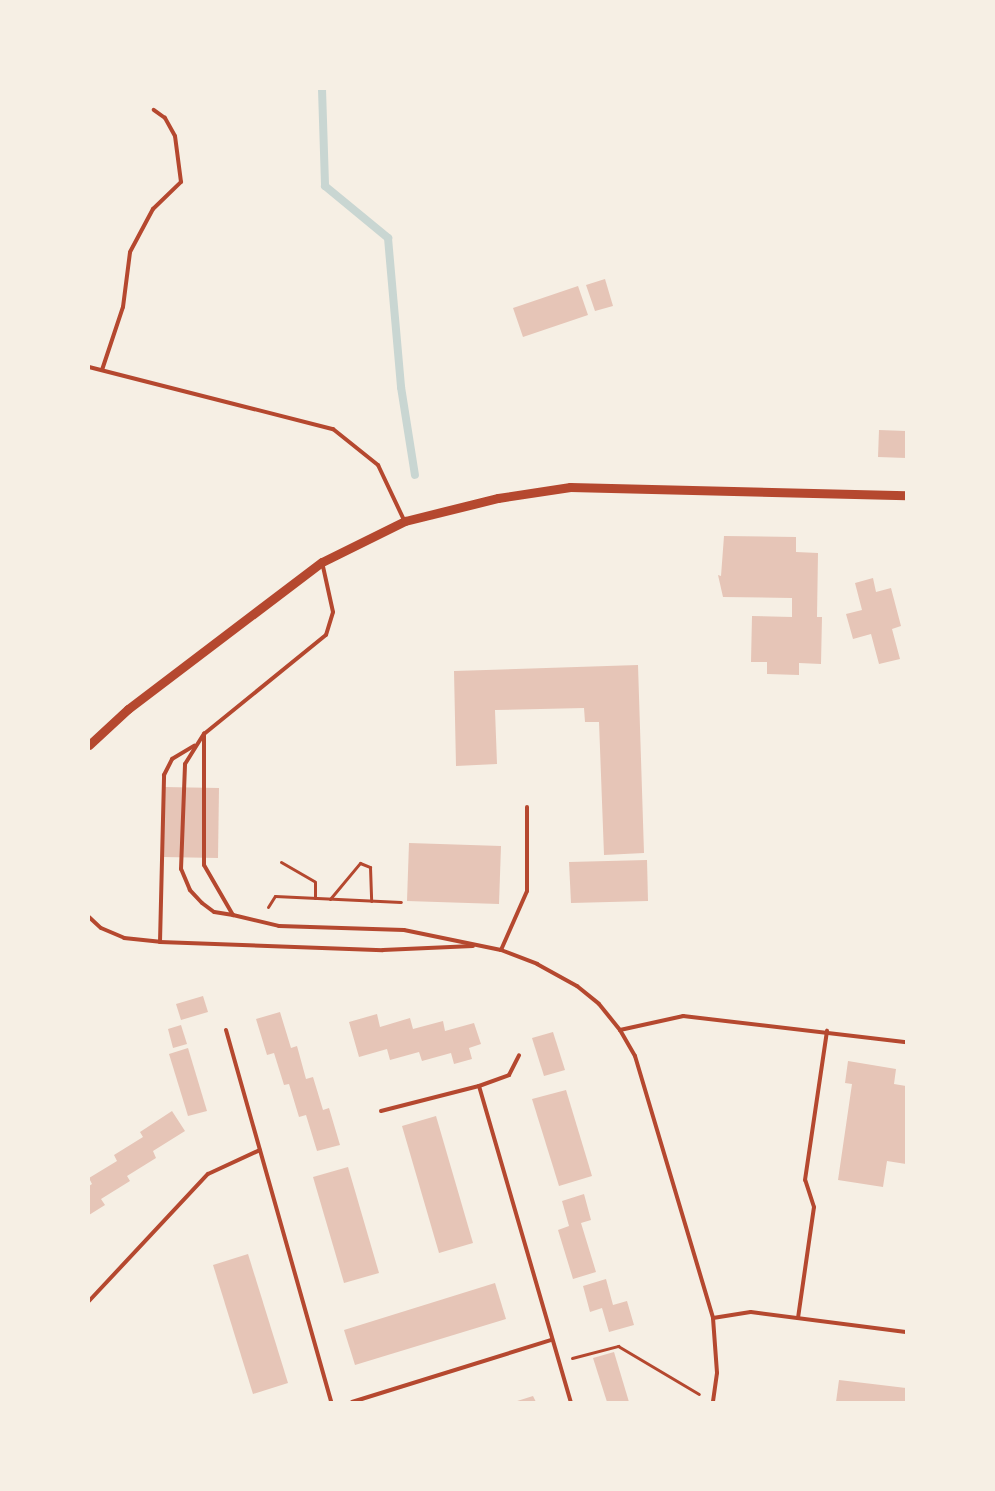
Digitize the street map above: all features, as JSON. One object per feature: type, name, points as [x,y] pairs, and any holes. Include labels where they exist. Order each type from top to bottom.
[{"type":"street","points":[[89,745],[128,709],[322,562],[405,521],[498,498],[570,487],[906,495]]},
{"type":"lane","points":[[102,370],[124,307],[130,252],[153,209],[182,182],[174,136],[165,118],[154,110]]},
{"type":"lane","points":[[89,367],[334,430],[378,465],[405,521]]},
{"type":"lane","points":[[322,562],[331,592],[334,612],[326,635],[204,734],[194,746],[182,778],[181,869],[190,890],[214,912],[233,915],[258,923],[404,930],[501,950],[537,964],[577,986],[599,1004],[620,1030],[636,1056],[713,1318],[717,1373],[713,1401]]},
{"type":"lane","points":[[204,734],[204,864],[233,915]]},
{"type":"lane","points":[[160,942],[164,775],[172,759],[194,746]]},
{"type":"lane","points":[[501,950],[527,890],[527,807]]},
{"type":"lane","points":[[89,917],[101,928],[124,938],[160,942],[383,950],[480,946]]},
{"type":"lane","points":[[620,1030],[682,1016],[827,1030],[906,1042]]},
{"type":"lane","points":[[226,1030],[332,1402]]},
{"type":"lane","points":[[798,1318],[814,1208],[805,1180],[827,1030]]},
{"type":"lane","points":[[381,1111],[479,1086],[509,1075],[519,1055]]},
{"type":"lane","points":[[479,1086],[571,1402]]},
{"type":"lane","points":[[89,1301],[208,1174],[260,1150]]},
{"type":"lane","points":[[713,1318],[750,1312],[906,1332]]},
{"type":"lane","points":[[352,1402],[552,1340]]},
{"type":"path","points":[[281,862],[315,882],[315,898]]},
{"type":"path","points":[[330,899],[360,863],[370,867],[371,901]]},
{"type":"path","points":[[258,923],[275,896],[401,902]]},
{"type":"path","points":[[559,1361],[618,1346],[686,1389],[713,1401]]},
{"type":"building","points":[[605,279],[613,306],[595,311],[586,285]]},
{"type":"building","points":[[578,286],[588,315],[523,337],[513,308]]},
{"type":"building","points":[[879,430],[906,431],[906,458],[878,457]]},
{"type":"building","points":[[724,536],[796,537],[796,552],[818,553],[817,617],[822,617],[821,664],[799,663],[799,675],[767,674],[767,662],[751,662],[752,616],[792,617],[792,598],[723,597],[718,575],[721,576]]},
{"type":"building","points":[[873,578],[876,592],[891,588],[901,626],[892,629],[900,659],[879,664],[871,634],[853,639],[846,614],[862,610],[855,583]]},
{"type":"building","points":[[638,665],[644,853],[604,855],[599,722],[585,722],[584,708],[495,710],[497,764],[456,766],[454,671]]},
{"type":"building","points":[[164,787],[219,788],[218,858],[163,857]]},
{"type":"building","points":[[409,843],[501,846],[499,904],[407,901]]},
{"type":"building","points":[[647,860],[648,901],[571,903],[569,862]]},
{"type":"building","points":[[203,996],[208,1012],[181,1020],[176,1004]]},
{"type":"building","points":[[280,1012],[291,1048],[297,1046],[306,1079],[313,1077],[323,1110],[329,1108],[340,1145],[317,1151],[306,1115],[299,1117],[289,1084],[284,1085],[274,1053],[267,1055],[256,1019]]},
{"type":"building","points":[[377,1014],[380,1027],[410,1018],[413,1029],[443,1021],[445,1031],[474,1023],[481,1044],[469,1048],[472,1059],[454,1064],[451,1053],[422,1061],[419,1052],[390,1060],[387,1049],[359,1057],[349,1022]]},
{"type":"building","points":[[181,1025],[187,1044],[173,1048],[168,1029]]},
{"type":"building","points":[[553,1032],[565,1070],[544,1076],[532,1038]]},
{"type":"building","points":[[188,1048],[207,1111],[188,1116],[169,1054]]},
{"type":"building","points":[[848,1061],[896,1069],[894,1084],[906,1086],[906,1164],[887,1161],[883,1187],[838,1180],[852,1084],[845,1083]]},
{"type":"building","points":[[566,1090],[592,1176],[559,1186],[532,1099]]},
{"type":"building","points":[[172,1111],[185,1131],[153,1151],[156,1158],[127,1176],[130,1181],[101,1199],[105,1205],[89,1215],[89,1186],[92,1184],[89,1178],[117,1161],[114,1155],[143,1137],[140,1132]]},
{"type":"building","points":[[436,1116],[473,1243],[439,1253],[402,1126]]},
{"type":"building","points":[[348,1167],[379,1273],[344,1283],[313,1177]]},
{"type":"building","points":[[584,1194],[591,1220],[581,1223],[596,1272],[573,1279],[558,1230],[569,1226],[562,1201]]},
{"type":"building","points":[[248,1254],[288,1383],[253,1394],[213,1265]]},
{"type":"building","points":[[606,1279],[613,1305],[627,1301],[634,1325],[609,1332],[602,1308],[590,1312],[583,1286]]},
{"type":"building","points":[[495,1283],[506,1319],[355,1365],[344,1330]]},
{"type":"building","points":[[614,1352],[629,1402],[607,1402],[593,1358]]},
{"type":"building","points":[[839,1380],[906,1388],[906,1402],[836,1402]]},
{"type":"building","points":[[533,1396],[536,1402],[514,1402]]},
{"type":"waterway","points":[[322,89],[325,186],[388,238],[401,387],[415,475]]}]
